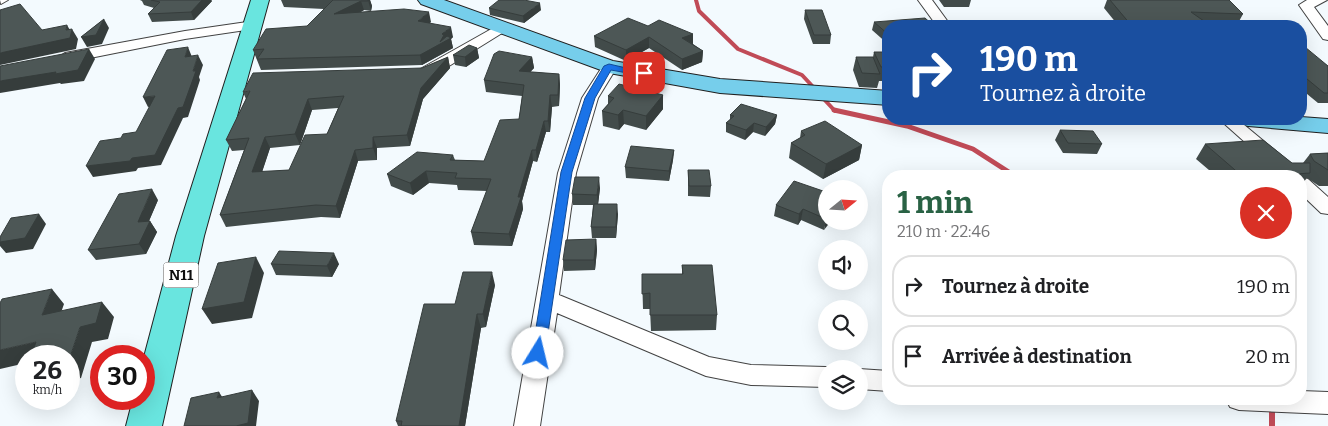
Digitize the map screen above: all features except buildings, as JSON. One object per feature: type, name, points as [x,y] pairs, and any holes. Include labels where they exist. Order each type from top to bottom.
[{"type":"highway","name":"N11","points":[[144,426],[190,236],[248,76],[254,25],[260,0]]},
{"type":"main road","points":[[431,1],[609,66],[720,86],[882,98]]},
{"type":"main road","points":[[1307,124],[1328,126]]},
{"type":"street","points":[[925,0],[940,20]]},
{"type":"street","points":[[1320,0],[1306,5],[1328,36]]},
{"type":"street","points":[[46,62],[185,35],[254,25]]},
{"type":"street","points":[[406,73],[425,72],[436,68],[502,27]]},
{"type":"street","points":[[527,426],[567,172],[590,98],[609,66]]},
{"type":"street","points":[[1234,125],[1287,170]]},
{"type":"street","points":[[1307,189],[1328,208]]},
{"type":"street","points":[[547,299],[706,366],[751,375],[818,377]]},
{"type":"street","points":[[868,380],[882,381]]},
{"type":"street","points":[[1307,402],[1328,403]]},
{"type":"waterway","points":[[696,0],[699,11],[738,49],[802,75],[815,89]]},
{"type":"waterway","points":[[821,96],[834,110]]},
{"type":"waterway","points":[[834,110],[882,121]]},
{"type":"waterway","points":[[902,125],[973,149],[1006,170]]},
{"type":"waterway","points":[[1272,405],[1272,426]]},
{"type":"route","points":[[538,353],[567,172],[590,98],[609,66],[644,73]]}]
